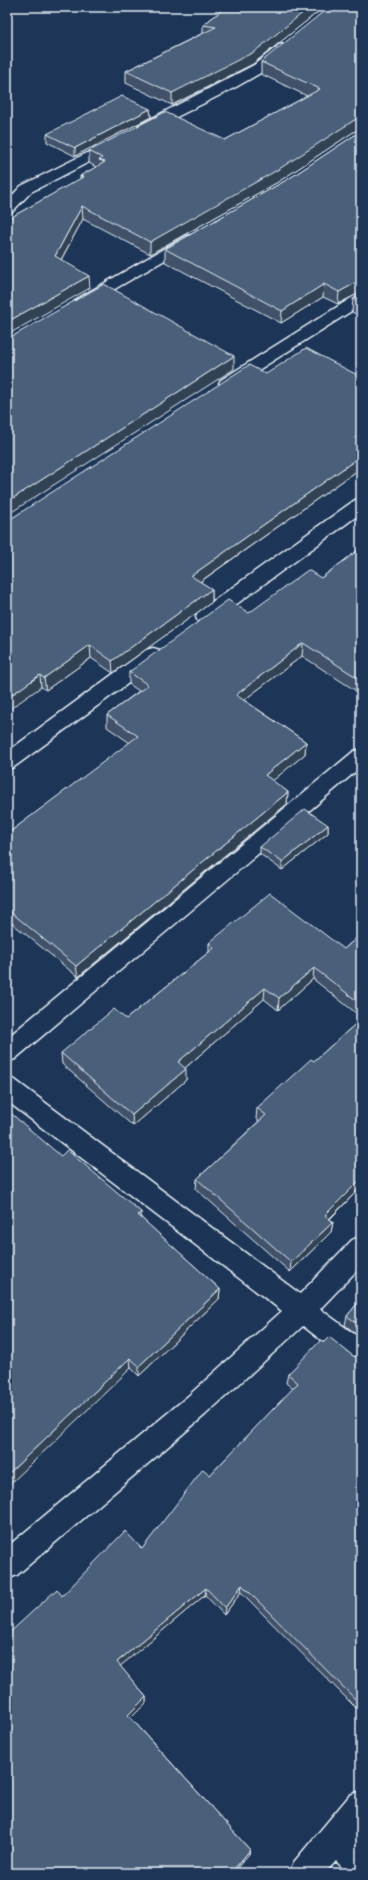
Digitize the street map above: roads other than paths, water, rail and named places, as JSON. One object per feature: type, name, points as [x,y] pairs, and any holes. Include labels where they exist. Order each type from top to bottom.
[{"type":"street","points":[[7,209],[26,189],[231,84],[259,68],[292,42]]},
{"type":"street","points":[[69,309],[201,234]]},
{"type":"street","points":[[214,391],[361,298]]},
{"type":"street","points":[[194,626],[361,504]]},
{"type":"street","points":[[7,762],[168,645]]},
{"type":"street","points":[[7,1052],[361,756]]},
{"type":"street","points":[[7,1087],[361,1354]]},
{"type":"street","points":[[7,1565],[196,1406],[302,1310],[361,1248]]},
{"type":"street","points":[[305,1873],[361,1806]]},
{"type":"street","points":[[335,1838],[361,1864]]}]
